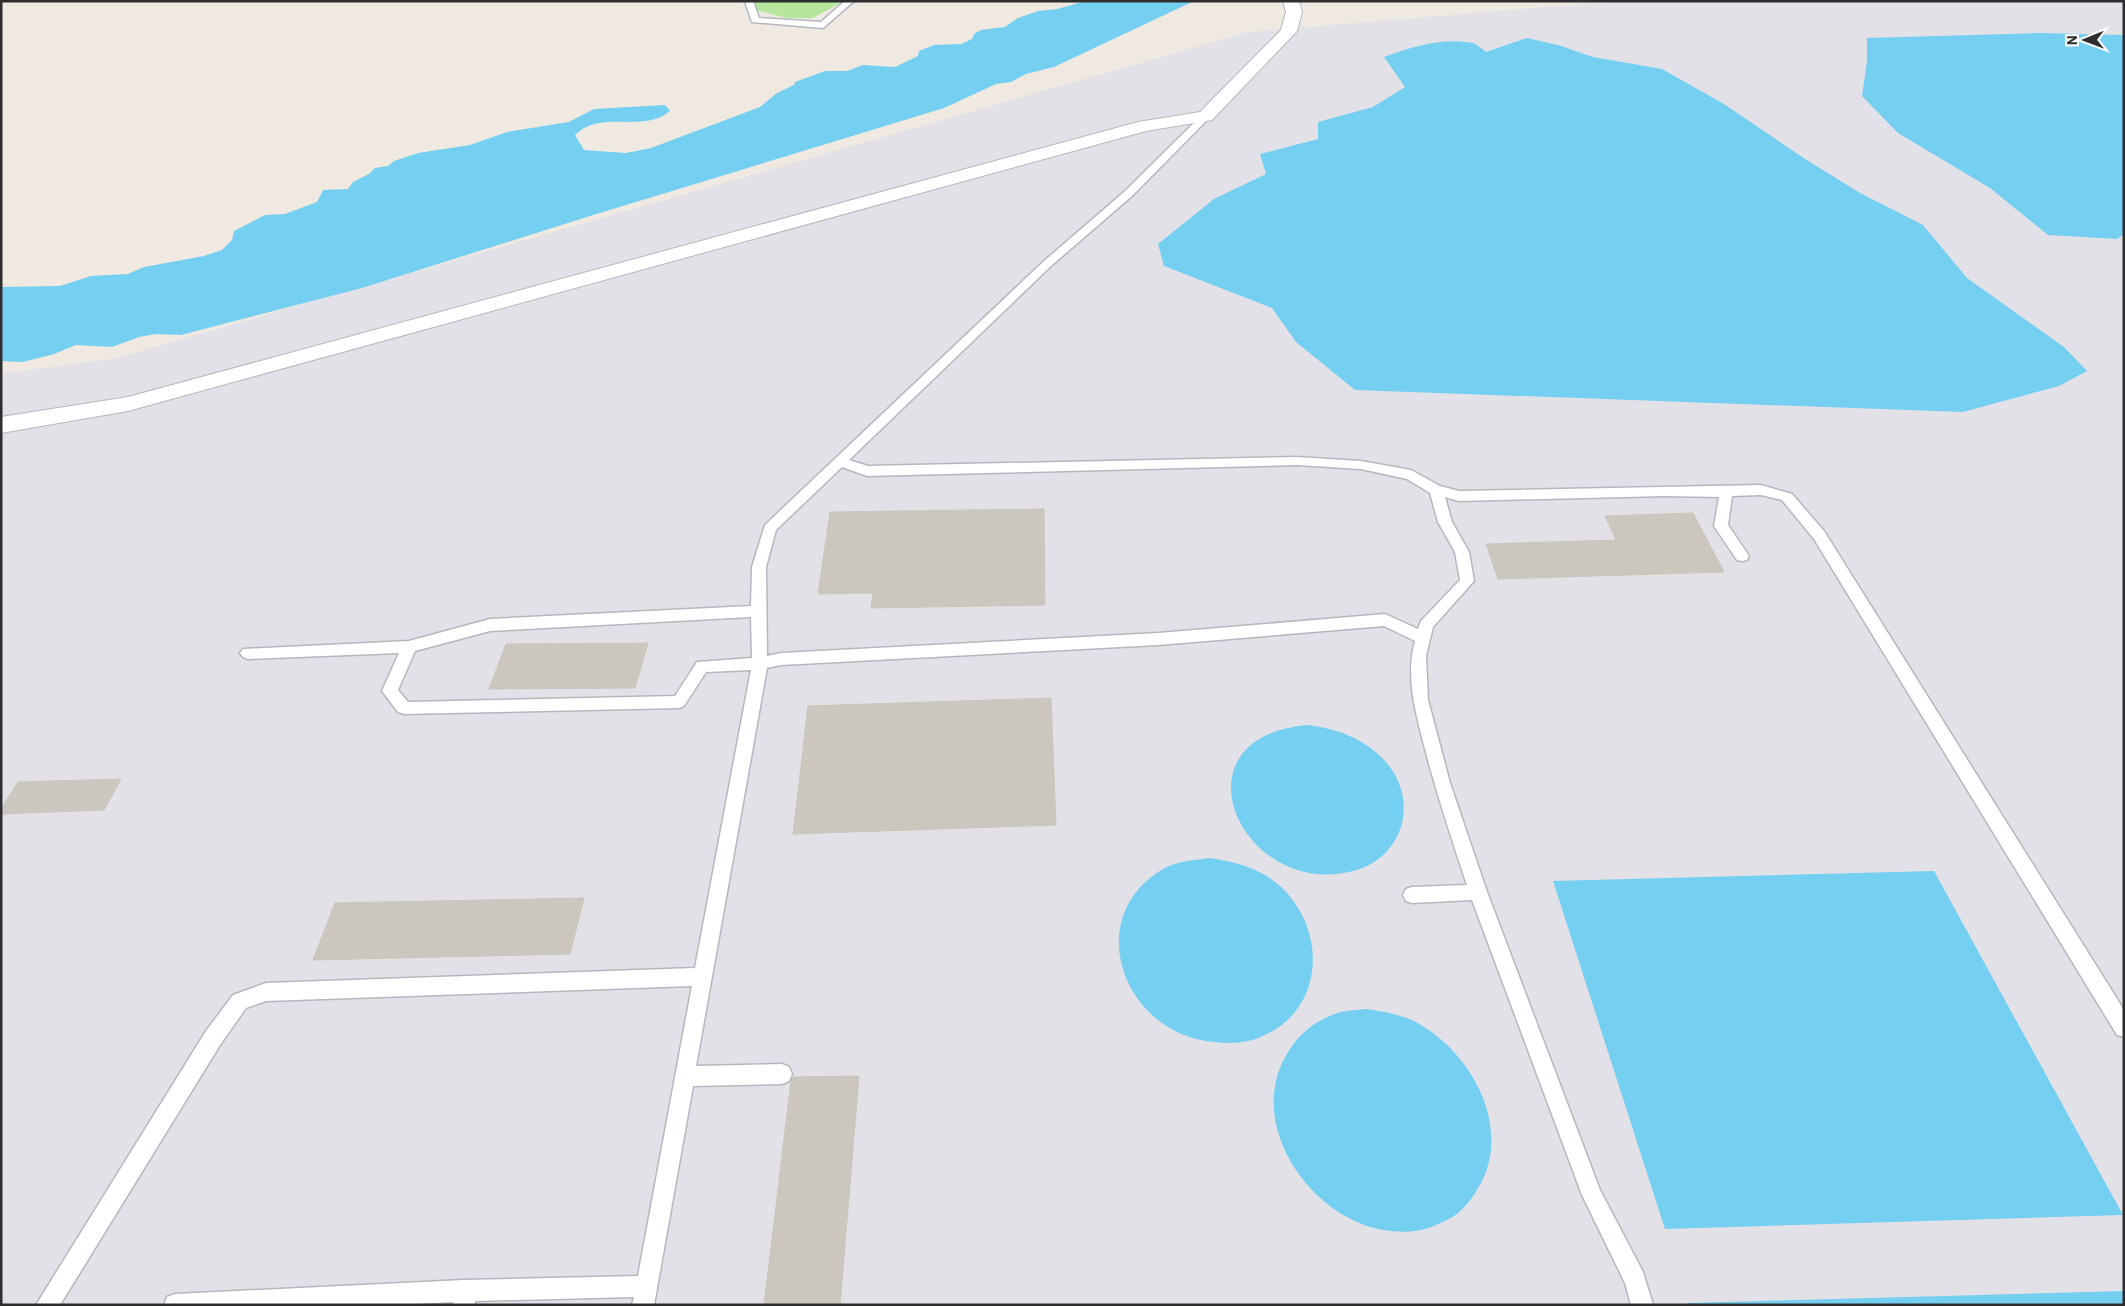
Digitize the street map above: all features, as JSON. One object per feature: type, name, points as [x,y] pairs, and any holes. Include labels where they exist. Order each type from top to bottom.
[{"type":"street","points":[[1,425],[128,404],[730,241],[1144,126],[1206,116],[1289,32],[1294,12],[1291,1]]},
{"type":"lane","points":[[749,1],[755,20],[824,25],[850,1]]},
{"type":"lane","points":[[175,1305],[645,1295],[760,664],[759,567],[770,528],[1047,264],[1128,194],[1206,116]]},
{"type":"lane","points":[[840,462],[866,471],[1297,461],[1361,465],[1411,475],[1436,490],[1459,496],[1760,490],[1787,497],[1819,535],[1944,733],[2124,1028]]},
{"type":"lane","points":[[1436,490],[1445,522],[1462,552],[1467,582],[1426,625],[1418,656],[1420,700],[1442,783],[1478,892],[1592,1195],[1634,1280],[1642,1305]]},
{"type":"lane","points":[[1726,492],[1721,526],[1742,556]]},
{"type":"lane","points":[[248,653],[409,647],[490,625],[758,612]]},
{"type":"lane","points":[[409,647],[390,691],[404,708],[679,702],[702,666],[760,664],[781,659],[1158,639],[1385,620],[1423,638]]},
{"type":"lane","points":[[1412,895],[1478,892]]},
{"type":"lane","points":[[47,1305],[213,1038],[240,1001],[266,992],[704,976]]},
{"type":"lane","points":[[686,1076],[782,1074]]},
{"type":"shaded area","points":[[1618,1],[2124,1],[2124,1305],[1,1305],[1,374],[116,358],[1248,32]]},
{"type":"green space","points":[[753,1],[844,1],[813,18],[786,18],[756,10]]},
{"type":"water","points":[[1086,1],[1194,1],[1054,67],[1026,74],[1011,82],[996,84],[944,108],[362,288],[181,335],[156,334],[139,337],[112,347],[76,345],[54,354],[23,362],[1,361],[1,287],[60,286],[91,276],[128,274],[144,267],[204,256],[222,250],[232,240],[234,231],[265,215],[285,214],[317,202],[323,190],[348,189],[353,182],[369,174],[375,168],[388,166],[394,161],[418,153],[470,145],[507,132],[569,122],[594,109],[665,105],[670,111],[659,118],[647,121],[597,124],[585,127],[575,135],[584,150],[626,153],[651,148],[760,107],[777,93],[794,85],[795,82],[825,71],[847,71],[863,65],[895,67],[918,56],[919,51],[934,45],[961,44],[972,39],[974,34],[981,30],[1005,27],[1018,18],[1038,11],[1057,9]]},
{"type":"water","points":[[2040,33],[2124,35],[2124,234],[2117,239],[2048,235],[1990,188],[1898,133],[1862,96],[1867,61],[1867,38]]},
{"type":"water","points":[[1527,38],[1558,45],[1593,57],[1662,69],[1724,104],[1802,157],[1860,193],[1923,225],[1967,278],[2064,347],[2087,371],[2059,386],[1963,412],[1355,390],[1296,342],[1272,308],[1164,266],[1158,244],[1214,199],[1266,174],[1260,154],[1318,139],[1318,122],[1373,107],[1405,87],[1384,57],[1427,44],[1450,41],[1473,43],[1486,52]]},
{"type":"water","points":[[1308,725],[1340,732],[1368,746],[1385,761],[1396,777],[1402,794],[1404,811],[1401,827],[1394,843],[1382,856],[1368,866],[1349,872],[1310,873],[1277,861],[1251,839],[1236,812],[1231,783],[1240,756],[1265,736]]},
{"type":"water","points":[[1210,858],[1256,870],[1280,886],[1297,906],[1307,928],[1313,951],[1312,974],[1305,996],[1292,1016],[1273,1031],[1248,1041],[1232,1043],[1211,1042],[1177,1032],[1152,1015],[1134,994],[1123,968],[1119,941],[1124,914],[1138,890],[1168,866],[1186,861]]},
{"type":"water","points":[[1934,871],[2123,1215],[1665,1229],[1553,881]]},
{"type":"water","points":[[1367,1009],[1402,1016],[1421,1025],[1439,1038],[1456,1054],[1470,1073],[1481,1094],[1489,1116],[1491,1138],[1489,1161],[1481,1183],[1468,1203],[1459,1212],[1449,1219],[1423,1230],[1405,1232],[1383,1230],[1356,1221],[1330,1206],[1308,1185],[1290,1161],[1279,1134],[1274,1105],[1277,1076],[1290,1049],[1300,1036],[1325,1018],[1344,1011]]},
{"type":"water","points":[[2124,1291],[2124,1305],[1687,1305],[1686,1303]]},
{"type":"building","points":[[1044,509],[1045,605],[871,608],[873,593],[818,594],[830,512]]},
{"type":"building","points":[[1693,513],[1724,572],[1498,579],[1486,544],[1616,540],[1605,516]]},
{"type":"building","points":[[648,643],[635,688],[489,689],[506,644]]},
{"type":"building","points":[[1051,698],[1056,825],[793,834],[808,706]]},
{"type":"building","points":[[121,779],[104,810],[1,814],[1,809],[18,782]]},
{"type":"building","points":[[584,898],[570,954],[313,960],[335,903]]},
{"type":"building","points":[[859,1076],[840,1305],[764,1305],[791,1081],[793,1077]]}]
